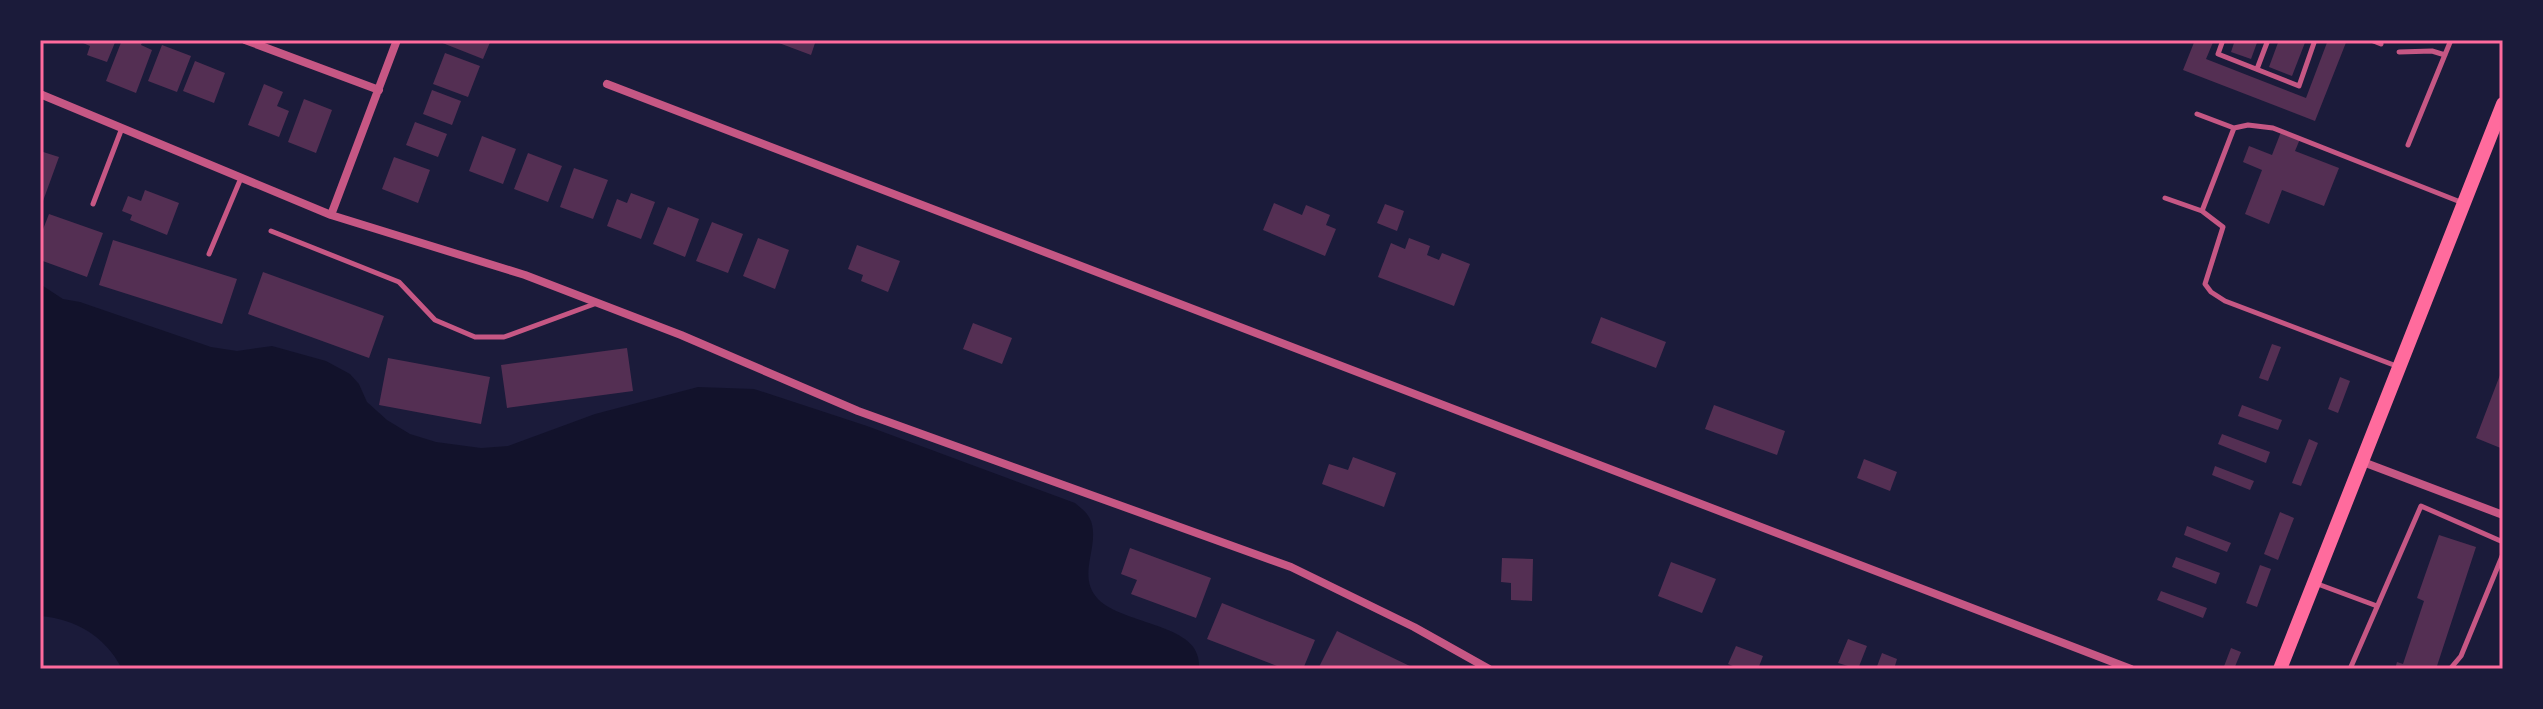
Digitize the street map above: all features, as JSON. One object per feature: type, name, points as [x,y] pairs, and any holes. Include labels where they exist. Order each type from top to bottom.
[{"type":"main road","points":[[2280,669],[2503,104]]},
{"type":"street","points":[[245,40],[379,90]]},
{"type":"street","points":[[331,215],[397,40]]},
{"type":"street","points":[[607,84],[2131,669]]},
{"type":"street","points":[[40,94],[331,215],[525,275],[681,335],[858,411],[1291,567],[1414,627],[1489,669]]},
{"type":"street","points":[[2363,462],[2503,515]]},
{"type":"lane","points":[[2223,40],[2218,54],[2299,86],[2315,40]]},
{"type":"lane","points":[[2257,69],[2268,40]]},
{"type":"lane","points":[[2371,40],[2381,44]]},
{"type":"lane","points":[[2408,145],[2451,40]]},
{"type":"lane","points":[[2399,52],[2432,51],[2445,55]]},
{"type":"lane","points":[[2197,114],[2234,128],[2248,125],[2273,128],[2464,203]]},
{"type":"lane","points":[[93,204],[122,128]]},
{"type":"lane","points":[[2202,211],[2234,128]]},
{"type":"lane","points":[[209,254],[241,178]]},
{"type":"lane","points":[[2165,198],[2202,211],[2223,227],[2205,284],[2211,292],[2225,301],[2400,367]]},
{"type":"lane","points":[[271,231],[399,282],[435,320],[475,337],[504,337],[597,303]]},
{"type":"lane","points":[[2350,669],[2421,506],[2503,542]]},
{"type":"lane","points":[[2450,669],[2461,656],[2503,554]]},
{"type":"lane","points":[[2314,583],[2377,606]]},
{"type":"shaded area","points":[[40,284],[63,299],[211,347],[237,351],[272,346],[326,361],[350,374],[359,384],[367,402],[387,420],[410,434],[436,442],[481,448],[508,446],[595,414],[698,387],[754,389],[867,426],[1075,503],[1091,521],[1093,541],[1088,571],[1092,590],[1098,599],[1122,614],[1183,637],[1193,646],[1199,669],[122,669],[107,647],[88,631],[66,621],[40,616]]},
{"type":"building","points":[[76,40],[116,40],[107,62],[87,55],[90,46]]},
{"type":"building","points":[[122,40],[143,40],[141,45],[152,50],[136,93],[106,81]]},
{"type":"building","points":[[435,40],[491,40],[483,59]]},
{"type":"building","points":[[771,40],[816,40],[811,55]]},
{"type":"building","points":[[2195,40],[2214,40],[2206,59],[2306,98],[2328,40],[2347,40],[2315,121],[2183,70]]},
{"type":"building","points":[[2235,40],[2258,40],[2251,59],[2231,52]]},
{"type":"building","points":[[2279,40],[2306,40],[2292,76],[2269,67]]},
{"type":"building","points":[[162,45],[191,56],[177,92],[148,81]]},
{"type":"building","points":[[445,53],[480,66],[468,97],[433,84]]},
{"type":"building","points":[[195,61],[225,73],[214,103],[183,91]]},
{"type":"building","points":[[264,84],[283,92],[277,106],[289,111],[279,137],[248,125]]},
{"type":"building","points":[[432,90],[461,101],[452,125],[423,114]]},
{"type":"building","points":[[304,99],[332,110],[316,153],[288,142]]},
{"type":"building","points":[[415,122],[447,134],[438,157],[406,145]]},
{"type":"building","points":[[2281,132],[2300,139],[2295,151],[2339,168],[2324,206],[2282,190],[2269,224],[2245,214],[2262,170],[2243,162],[2249,146],[2272,155]]},
{"type":"building","points":[[482,136],[516,149],[503,184],[469,171]]},
{"type":"building","points":[[40,151],[59,157],[43,201],[40,200]]},
{"type":"building","points":[[528,153],[562,166],[548,202],[514,189]]},
{"type":"building","points":[[394,157],[430,170],[418,203],[382,189]]},
{"type":"building","points":[[574,168],[608,180],[593,219],[560,207]]},
{"type":"building","points":[[145,190],[179,203],[167,235],[130,220],[132,215],[122,211],[128,196],[141,201]]},
{"type":"building","points":[[631,193],[655,202],[641,239],[607,226],[617,199],[627,203]]},
{"type":"building","points":[[1274,203],[1302,215],[1306,205],[1330,215],[1326,225],[1336,229],[1325,256],[1263,230]]},
{"type":"building","points":[[1385,204],[1404,211],[1397,231],[1377,223]]},
{"type":"building","points":[[668,207],[699,219],[685,257],[653,244]]},
{"type":"building","points":[[49,214],[103,233],[87,277],[40,260],[40,237]]},
{"type":"building","points":[[712,222],[743,234],[728,273],[696,261]]},
{"type":"building","points":[[758,238],[789,250],[775,289],[743,276]]},
{"type":"building","points":[[1409,238],[1430,246],[1427,255],[1439,260],[1442,253],[1470,264],[1454,306],[1378,277],[1391,243],[1405,249]]},
{"type":"building","points":[[113,240],[237,279],[222,324],[99,285]]},
{"type":"building","points":[[857,245],[900,261],[888,292],[861,281],[863,275],[848,269]]},
{"type":"building","points":[[263,272],[384,316],[369,358],[248,314]]},
{"type":"building","points":[[1601,317],[1666,342],[1656,368],[1591,343]]},
{"type":"building","points":[[973,323],[1012,338],[1002,364],[963,349]]},
{"type":"building","points":[[2272,344],[2281,347],[2268,381],[2259,378]]},
{"type":"building","points":[[627,348],[633,391],[507,408],[501,365]]},
{"type":"building","points":[[388,358],[490,377],[481,424],[379,405]]},
{"type":"building","points":[[2500,375],[2503,376],[2503,449],[2476,438]]},
{"type":"building","points":[[2340,377],[2350,381],[2338,413],[2328,409]]},
{"type":"building","points":[[1714,405],[1785,431],[1777,455],[1705,429]]},
{"type":"building","points":[[2242,405],[2282,420],[2278,430],[2238,416]]},
{"type":"building","points":[[2222,434],[2270,452],[2266,463],[2218,444]]},
{"type":"building","points":[[2309,439],[2318,443],[2301,486],[2292,483]]},
{"type":"building","points":[[1353,457],[1396,473],[1384,507],[1322,484],[1329,464],[1348,470]]},
{"type":"building","points":[[1864,459],[1897,472],[1890,491],[1857,478]]},
{"type":"building","points":[[2215,466],[2254,481],[2250,490],[2212,475]]},
{"type":"building","points":[[2280,512],[2294,518],[2278,560],[2264,554]]},
{"type":"building","points":[[2187,526],[2231,543],[2227,552],[2184,535]]},
{"type":"building","points":[[2439,535],[2476,547],[2436,669],[2395,669],[2397,662],[2403,664],[2424,601],[2417,598]]},
{"type":"building","points":[[1130,548],[1211,578],[1196,618],[1131,594],[1137,580],[1121,574]]},
{"type":"building","points":[[2176,557],[2220,573],[2216,584],[2172,567]]},
{"type":"building","points":[[1502,558],[1533,559],[1532,601],[1511,600],[1511,583],[1501,582]]},
{"type":"building","points":[[1671,562],[1716,579],[1702,613],[1658,596]]},
{"type":"building","points":[[2260,565],[2271,569],[2257,607],[2246,603]]},
{"type":"building","points":[[2161,591],[2207,608],[2203,618],[2157,600]]},
{"type":"building","points":[[1222,603],[1315,640],[1303,669],[1276,669],[1277,666],[1207,639]]},
{"type":"building","points":[[1337,631],[1416,669],[1318,669]]},
{"type":"building","points":[[1848,639],[1867,646],[1858,669],[1838,663]]},
{"type":"building","points":[[1736,646],[1763,656],[1758,669],[1740,669],[1728,664]]},
{"type":"building","points":[[2231,648],[2241,652],[2234,669],[2223,669]]},
{"type":"building","points":[[1882,653],[1897,659],[1894,669],[1876,669]]}]
